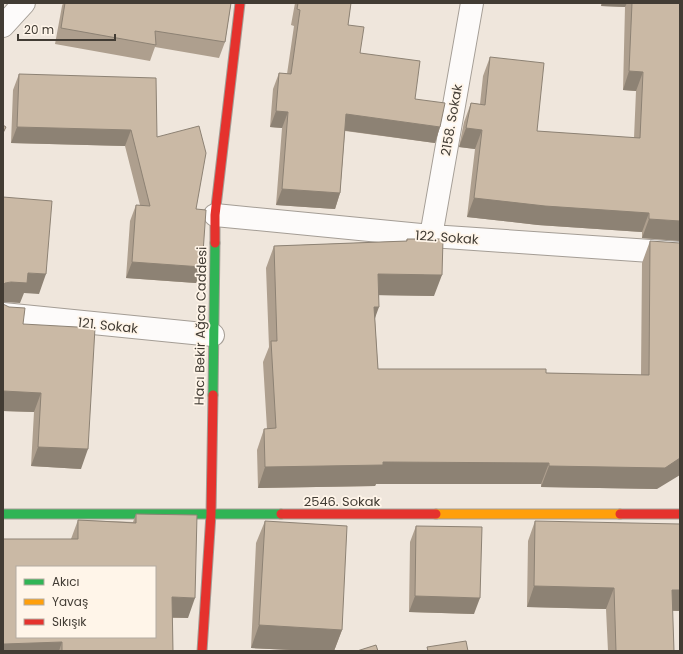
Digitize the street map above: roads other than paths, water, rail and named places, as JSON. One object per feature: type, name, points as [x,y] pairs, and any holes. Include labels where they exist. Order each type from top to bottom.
[{"type":"street","points":[[3,26],[24,3]]},
{"type":"street","name":"Hacı Bekir Ağca Caddesi","points":[[202,651],[211,514],[215,215],[240,3]]},
{"type":"street","name":"2158. Sokak","points":[[431,236],[472,3]]},
{"type":"street","name":"122. Sokak","points":[[215,215],[431,236],[680,253]]},
{"type":"street","name":"121. Sokak","points":[[3,314],[213,336]]},
{"type":"street","name":"2546. Sokak","points":[[3,514],[680,514]]}]
